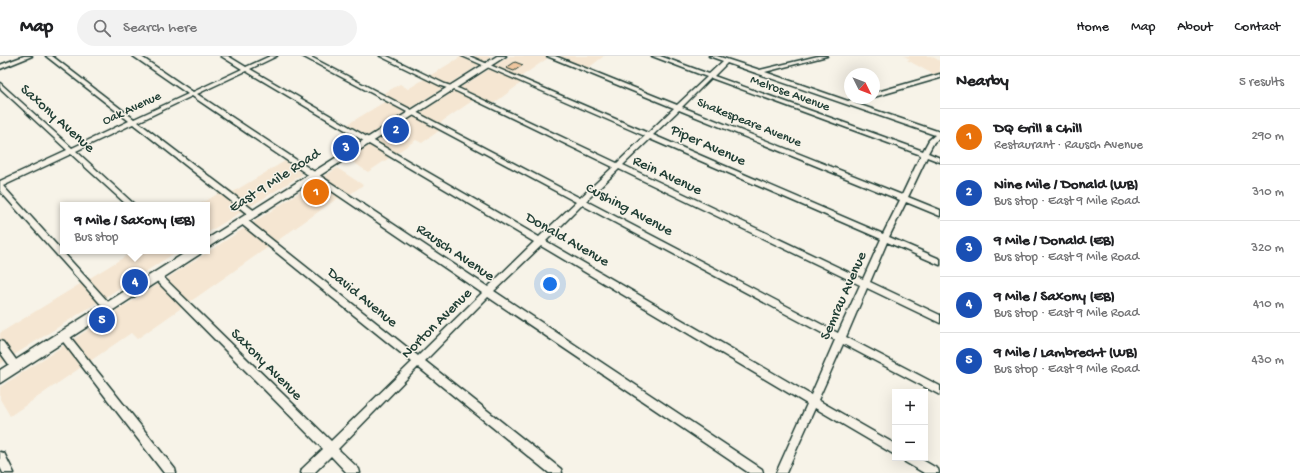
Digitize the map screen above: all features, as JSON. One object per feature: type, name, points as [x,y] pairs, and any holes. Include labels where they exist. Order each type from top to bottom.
[{"type":"main road","name":"East 9 Mile Road","points":[[210,242],[313,175],[502,56]]},
{"type":"main road","points":[[0,377],[157,276],[187,254]]},
{"type":"street","points":[[0,67],[29,56]]},
{"type":"street","points":[[49,56],[253,214]]},
{"type":"street","name":"Rausch Avenue","points":[[136,56],[758,473]]},
{"type":"street","name":"Donald Avenue","points":[[224,56],[892,448]]},
{"type":"street","name":"Oak Avenue","points":[[0,184],[274,56]]},
{"type":"street","name":"Cushing Avenue","points":[[304,56],[940,390]]},
{"type":"street","name":"Rein Avenue","points":[[383,56],[940,320]]},
{"type":"street","name":"Piper Avenue","points":[[464,56],[940,262]]},
{"type":"street","name":"Shakespeare Avenue","points":[[550,56],[940,213]]},
{"type":"street","name":"Melrose Avenue","points":[[655,56],[940,160]]},
{"type":"street","points":[[712,56],[844,102]]},
{"type":"street","points":[[760,72],[824,56]]},
{"type":"street","name":"Norton Avenue","points":[[306,473],[488,292],[726,60]]},
{"type":"street","points":[[880,93],[940,76]]},
{"type":"street","name":"Saxony Avenue","points":[[0,85],[128,202]]},
{"type":"street","points":[[850,104],[940,135]]},
{"type":"street","name":"Semrau Avenue","points":[[781,473],[903,198],[931,141],[940,135]]},
{"type":"street","points":[[0,187],[60,254]]},
{"type":"street","name":"David Avenue","points":[[243,221],[557,473]]},
{"type":"street","points":[[60,254],[108,307]]},
{"type":"street","name":"Saxony Avenue","points":[[157,276],[355,473]]},
{"type":"street","points":[[64,336],[171,473]]},
{"type":"street","points":[[0,344],[16,367]]},
{"type":"street","points":[[0,458],[9,473]]},
{"type":"street","points":[[914,461],[934,473]]},
{"type":"shaded area","points":[[462,56],[493,56],[367,136],[348,124],[391,98],[383,94],[400,84],[408,89]]},
{"type":"shaded area","points":[[510,56],[604,56],[583,72],[548,58],[516,80],[521,83],[493,104],[478,97],[434,127],[440,130],[422,143],[416,140],[368,172],[348,159]]},
{"type":"shaded area","points":[[904,56],[931,56],[940,61],[940,78],[907,60],[910,59]]},
{"type":"shaded area","points":[[285,161],[303,174],[210,231],[210,202],[203,202],[228,188],[233,192]]},
{"type":"shaded area","points":[[337,168],[363,185],[342,200],[338,198],[137,339],[131,333],[10,416],[0,399],[0,387],[205,254],[210,254],[210,251]]},
{"type":"shaded area","points":[[129,254],[173,254],[0,364],[0,333]]},
{"type":"building","points":[[515,62],[523,65],[514,71],[506,68]]},
{"type":"place","name":"Nine Mile / Donald (WB)","points":[[396,130]]},
{"type":"place","name":"9 Mile / Donald (EB)","points":[[346,148]]},
{"type":"place","name":"DQ Grill & Chill","points":[[316,192]]},
{"type":"place","name":"9 Mile / Saxony (EB)","points":[[135,282]]},
{"type":"place","name":"9 Mile / Lambrecht (WB)","points":[[102,320]]}]
